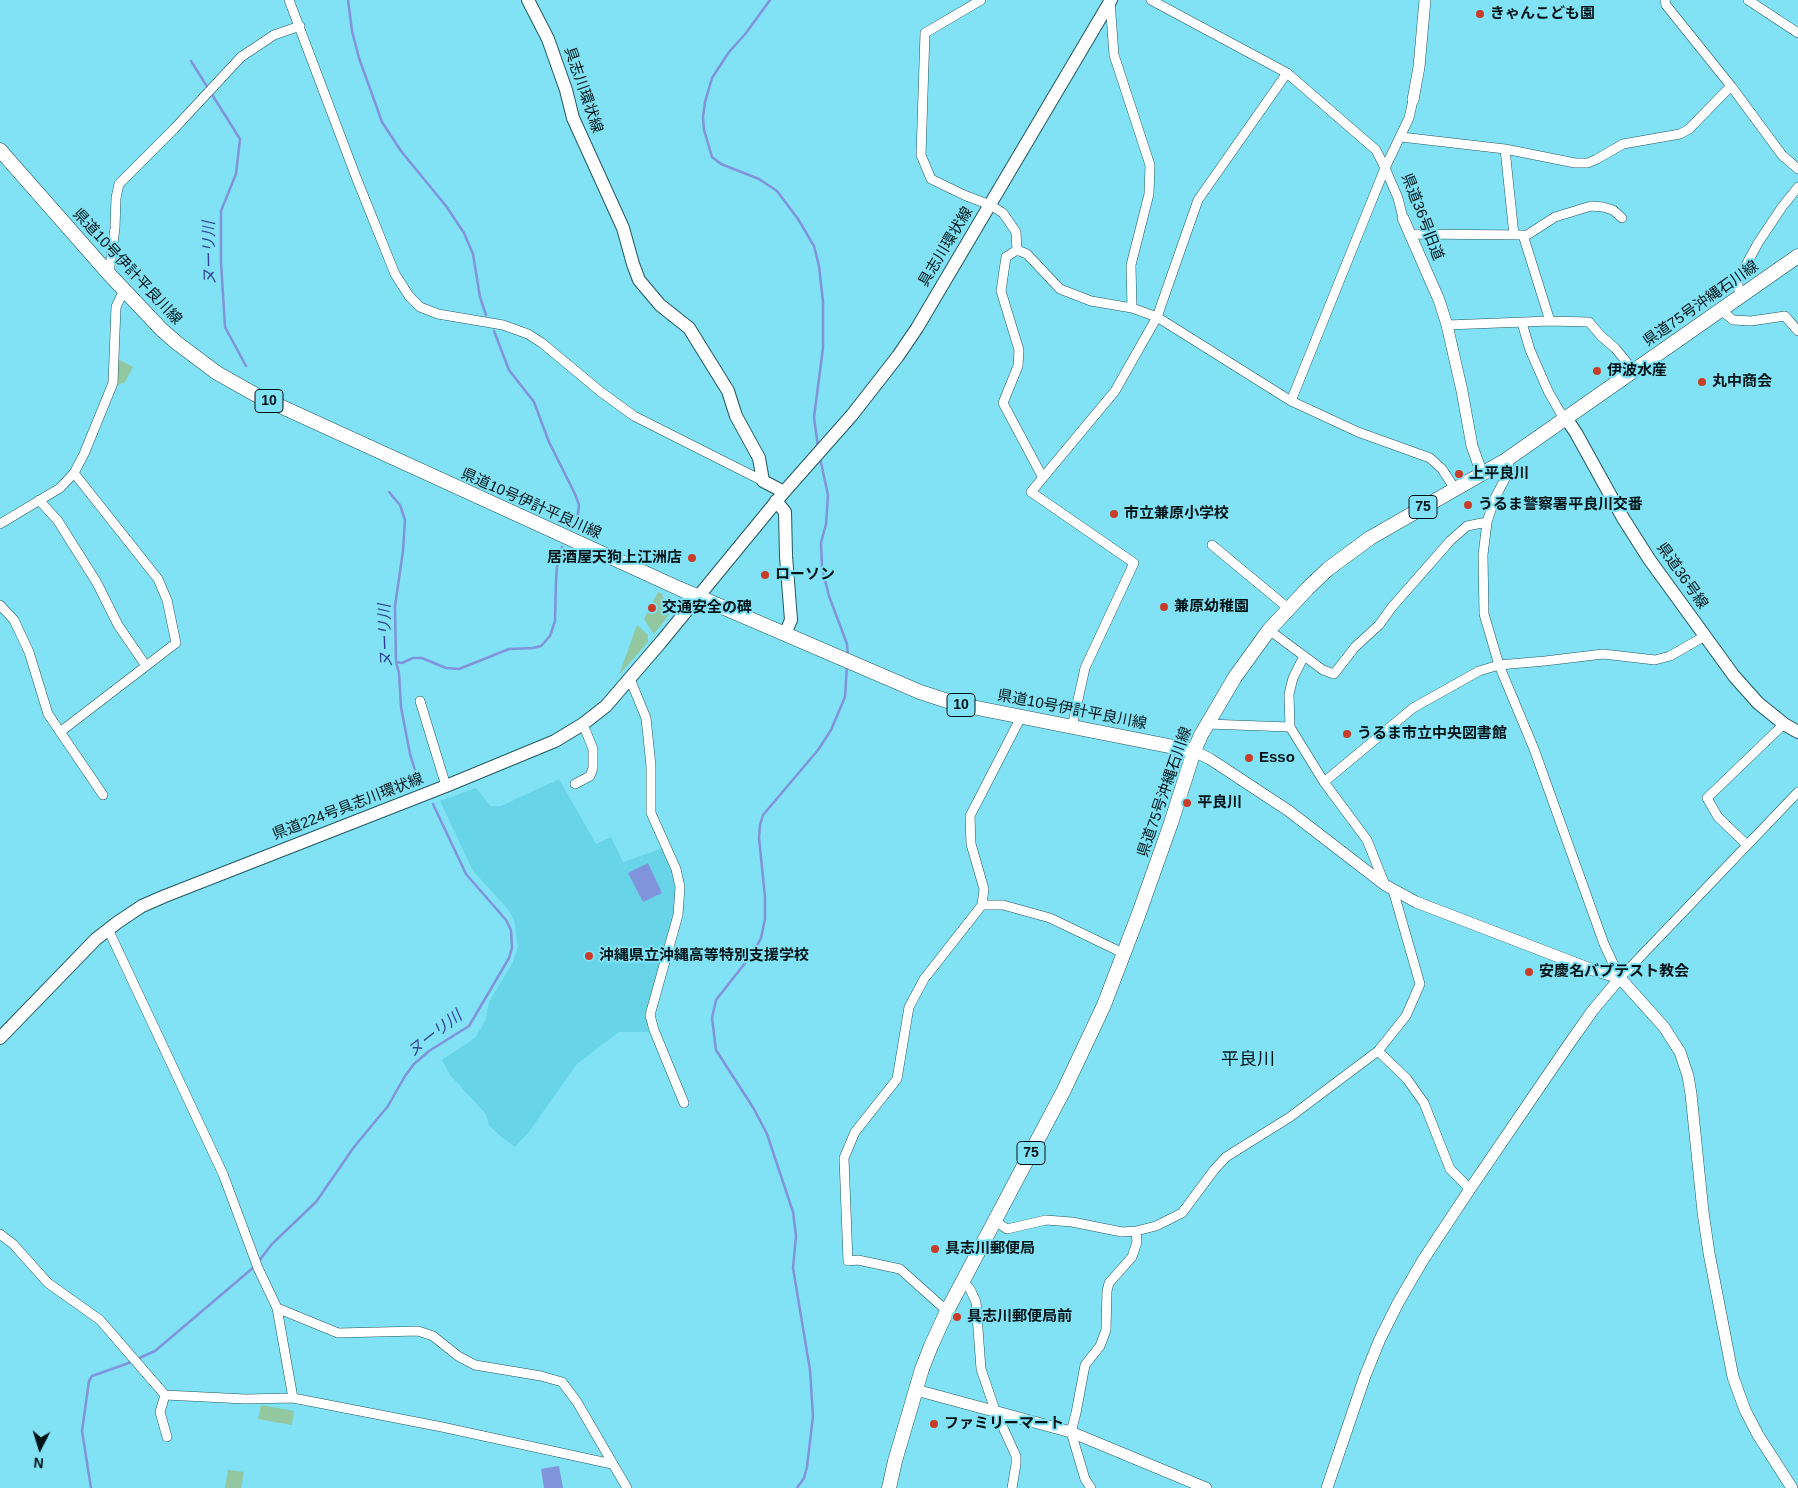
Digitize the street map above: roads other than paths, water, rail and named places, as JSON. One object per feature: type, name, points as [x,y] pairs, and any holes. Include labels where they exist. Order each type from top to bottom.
[{"type":"main road","name":"具志川環状線","points":[[528,0],[548,39],[566,90],[572,118],[623,228],[632,264],[639,280],[660,305],[689,328],[711,361],[728,391],[736,416],[759,458],[763,482]]},
{"type":"main road","name":"具志川環状線","points":[[698,597],[780,497],[852,415],[898,356],[917,328],[1111,0]]},
{"type":"main road","name":"県道10号伊計平良川線","points":[[0,150],[109,274],[176,343],[217,373],[258,396],[698,597],[920,692],[956,704],[1194,752]]},
{"type":"main road","name":"県道75号沖縄石川線","points":[[888,1488],[924,1364],[947,1311],[1064,1090],[1104,1004],[1125,954],[1194,752],[1206,724],[1235,677],[1269,630],[1288,608],[1328,569],[1370,538],[1506,460],[1798,256]]},
{"type":"main road","name":"県道36号線","points":[[1566,418],[1623,518],[1649,559],[1734,676],[1758,703],[1784,724],[1798,732]]},
{"type":"main road","points":[[763,482],[780,497],[785,512],[791,620],[785,634]]},
{"type":"main road","name":"県道224号具志川環状線","points":[[0,1038],[75,960],[108,929],[142,906],[446,786],[555,741],[583,724],[606,706],[630,680],[698,597]]},
{"type":"street","points":[[289,0],[395,274],[412,300],[420,307],[438,314],[503,325],[528,334],[634,416],[763,482]]},
{"type":"street","points":[[981,0],[925,33],[921,155],[931,179],[1004,213],[1016,232],[1017,250]]},
{"type":"street","points":[[1111,0],[1114,54],[1150,166],[1149,194],[1131,265],[1132,308]]},
{"type":"street","points":[[1151,0],[1287,73],[1376,150],[1385,168],[1291,401]]},
{"type":"street","name":"県道36号旧道","points":[[1425,0],[1418,67],[1409,118],[1385,168],[1398,198],[1403,218],[1439,300],[1447,325],[1472,446],[1482,474]]},
{"type":"street","points":[[1665,0],[1666,6],[1731,86],[1782,155],[1798,169]]},
{"type":"street","points":[[1748,0],[1798,33]]},
{"type":"street","points":[[109,274],[116,228],[116,198],[119,184],[174,129],[241,56],[274,35],[300,26]]},
{"type":"street","points":[[1072,727],[1085,668],[1134,563],[1031,492],[1115,391],[1157,317],[1198,200],[1287,73]]},
{"type":"street","points":[[1401,137],[1505,150],[1575,163],[1588,162],[1623,144],[1680,134],[1689,129],[1731,86]]},
{"type":"street","points":[[1505,150],[1514,234]]},
{"type":"street","points":[[1742,295],[1738,288],[1738,280],[1758,243],[1798,187]]},
{"type":"street","points":[[1524,237],[1555,217],[1591,206],[1602,206],[1613,210],[1622,218]]},
{"type":"street","points":[[1411,237],[1416,234],[1523,235],[1550,321]]},
{"type":"street","points":[[1017,250],[1028,254],[1060,289],[1091,302],[1132,308],[1157,317],[1291,401],[1358,432],[1430,458],[1442,468],[1456,489]]},
{"type":"street","points":[[1017,250],[1006,257],[1001,292],[1019,350],[1018,366],[1003,403],[1043,478]]},
{"type":"street","points":[[0,524],[60,488],[74,473],[84,454],[113,383],[116,307],[124,290]]},
{"type":"street","points":[[1721,310],[1733,320],[1752,321],[1785,316],[1798,331]]},
{"type":"street","points":[[1447,325],[1550,321],[1589,322],[1615,348],[1634,371]]},
{"type":"street","points":[[1522,323],[1530,350],[1548,391],[1566,418]]},
{"type":"street","points":[[1506,460],[1510,469],[1495,498],[1487,522],[1483,555],[1484,614],[1499,665],[1534,749],[1604,944],[1620,978],[1664,1027],[1684,1062],[1691,1094],[1709,1253],[1734,1377],[1745,1410],[1792,1488]]},
{"type":"street","points":[[60,732],[176,643],[164,590],[158,579],[74,473]]},
{"type":"street","points":[[40,500],[58,521],[97,583],[118,625],[146,666]]},
{"type":"street","points":[[1269,630],[1323,670],[1334,674],[1355,647],[1379,625],[1392,607],[1450,541],[1467,526],[1487,522]]},
{"type":"street","points":[[1212,545],[1288,608]]},
{"type":"street","points":[[0,605],[14,620],[22,636],[29,652],[48,714],[103,795]]},
{"type":"street","points":[[1324,782],[1413,708],[1479,671],[1499,665],[1603,654],[1655,660],[1670,656],[1705,636]]},
{"type":"street","points":[[995,1221],[1006,1229],[1046,1220],[1072,1222],[1122,1232],[1156,1226],[1182,1213],[1226,1157],[1290,1117],[1378,1051],[1406,1016],[1420,984],[1389,888],[1367,840],[1324,782],[1290,727],[1289,694],[1293,678],[1304,656]]},
{"type":"street","points":[[630,680],[646,718],[651,766],[651,813],[676,869],[680,887],[678,915],[650,1015],[654,1030],[684,1103]]},
{"type":"street","points":[[420,701],[446,786]]},
{"type":"street","points":[[947,1311],[900,1269],[858,1260],[848,1262],[844,1158],[855,1132],[897,1079],[909,1007],[924,979],[982,905],[984,889],[971,844],[970,816],[1021,717]]},
{"type":"street","points":[[575,784],[590,776],[593,768],[593,749],[583,724]]},
{"type":"street","points":[[1206,724],[1290,727]]},
{"type":"street","points":[[1747,845],[1718,817],[1707,798],[1784,724]]},
{"type":"street","points":[[1194,752],[1210,759],[1289,811],[1389,888],[1443,914],[1593,970],[1620,978]]},
{"type":"street","points":[[1327,1488],[1365,1376],[1380,1339],[1419,1267],[1470,1189],[1593,1010],[1620,978],[1798,792]]},
{"type":"street","points":[[982,905],[1003,905],[1050,918],[1125,954]]},
{"type":"street","points":[[108,929],[223,1174],[258,1268],[277,1308],[293,1398]]},
{"type":"street","points":[[1378,1051],[1407,1079],[1424,1103],[1450,1169],[1470,1189]]},
{"type":"street","points":[[1090,1488],[1085,1479],[1071,1432],[1085,1365],[1100,1346],[1106,1330],[1107,1291],[1109,1284],[1132,1258],[1137,1242],[1136,1231]]},
{"type":"street","points":[[0,1234],[13,1244],[48,1283],[100,1320],[164,1395],[245,1399],[293,1398],[442,1427],[612,1464]]},
{"type":"street","points":[[963,1282],[970,1289],[976,1302],[981,1369],[995,1410],[1016,1456],[1012,1488]]},
{"type":"street","points":[[277,1308],[338,1333],[418,1331],[433,1336],[458,1356],[475,1365],[541,1376],[562,1382],[577,1402],[627,1488]]},
{"type":"street","points":[[916,1390],[1071,1432],[1206,1488]]},
{"type":"street","points":[[164,1395],[160,1412],[168,1437]]},
{"type":"waterway","points":[[348,0],[352,31],[359,58],[382,122],[401,151],[446,206],[464,233],[473,254],[480,297],[486,315]]},
{"type":"waterway","points":[[770,0],[746,33],[729,52],[712,78],[705,102],[704,130],[712,157],[721,164],[759,179],[777,191],[798,219],[814,246],[819,266],[823,302],[823,348],[814,417],[818,448]]},
{"type":"waterway","name":"ヌーリ川","points":[[191,61],[240,139],[236,174],[221,211],[221,262],[225,327],[246,366]]},
{"type":"waterway","points":[[494,331],[509,370],[534,402],[549,442],[575,494],[579,505],[577,521],[573,526]]},
{"type":"waterway","points":[[820,458],[828,495],[826,524],[821,543],[822,568],[829,596],[847,644],[848,657]]},
{"type":"waterway","name":"ヌーリ川","points":[[389,492],[400,505],[405,520],[403,551],[395,606],[396,662],[399,673],[401,707],[410,754],[419,783]]},
{"type":"waterway","points":[[396,662],[402,663],[413,658],[422,658],[446,668],[459,669],[509,649],[541,646],[550,636],[555,621],[557,566],[562,547]]},
{"type":"waterway","points":[[797,1488],[804,1478],[807,1467],[813,1416],[810,1370],[793,1268],[796,1236],[793,1212],[767,1134],[754,1109],[716,1050],[712,1018],[716,1000],[753,953],[761,938],[765,919],[765,897],[759,838],[763,815],[818,750],[831,730],[845,697],[847,665]]},
{"type":"waterway","name":"ヌーリ川","points":[[259,1261],[272,1244],[316,1202],[354,1147],[388,1106],[414,1064],[429,1051],[469,1026],[509,958],[512,948],[511,930],[506,920],[466,874],[433,804]]},
{"type":"waterway","name":"ヌーリ川","points":[[91,1488],[82,1431],[89,1381],[92,1376],[155,1351],[254,1267]]},
{"type":"place","name":"きゃんこども園","points":[[1480,14]]},
{"type":"place","name":"伊波水産","points":[[1597,371]]},
{"type":"place","name":"丸中商会","points":[[1702,382]]},
{"type":"place","name":"上平良川","points":[[1459,474]]},
{"type":"place","name":"うるま警察署平良川交番","points":[[1468,505]]},
{"type":"place","name":"市立兼原小学校","points":[[1114,514]]},
{"type":"place","name":"居酒屋天狗上江洲店","points":[[692,558]]},
{"type":"place","name":"ローソン","points":[[765,575]]},
{"type":"place","name":"兼原幼稚園","points":[[1164,607]]},
{"type":"place","name":"交通安全の碑","points":[[652,608]]},
{"type":"place","name":"うるま市立中央図書館","points":[[1347,734]]},
{"type":"place","name":"Esso","points":[[1249,758]]},
{"type":"place","name":"平良川","points":[[1187,803]]},
{"type":"place","name":"沖縄県立沖縄高等特別支援学校","points":[[589,956]]},
{"type":"place","name":"安慶名バプテスト教会","points":[[1529,972]]},
{"type":"place","name":"具志川郵便局","points":[[935,1249]]},
{"type":"place","name":"具志川郵便局前","points":[[957,1317]]},
{"type":"place","name":"ファミリーマート","points":[[934,1424]]},
{"type":"district","name":"平良川","points":[[1248,1060]]}]
